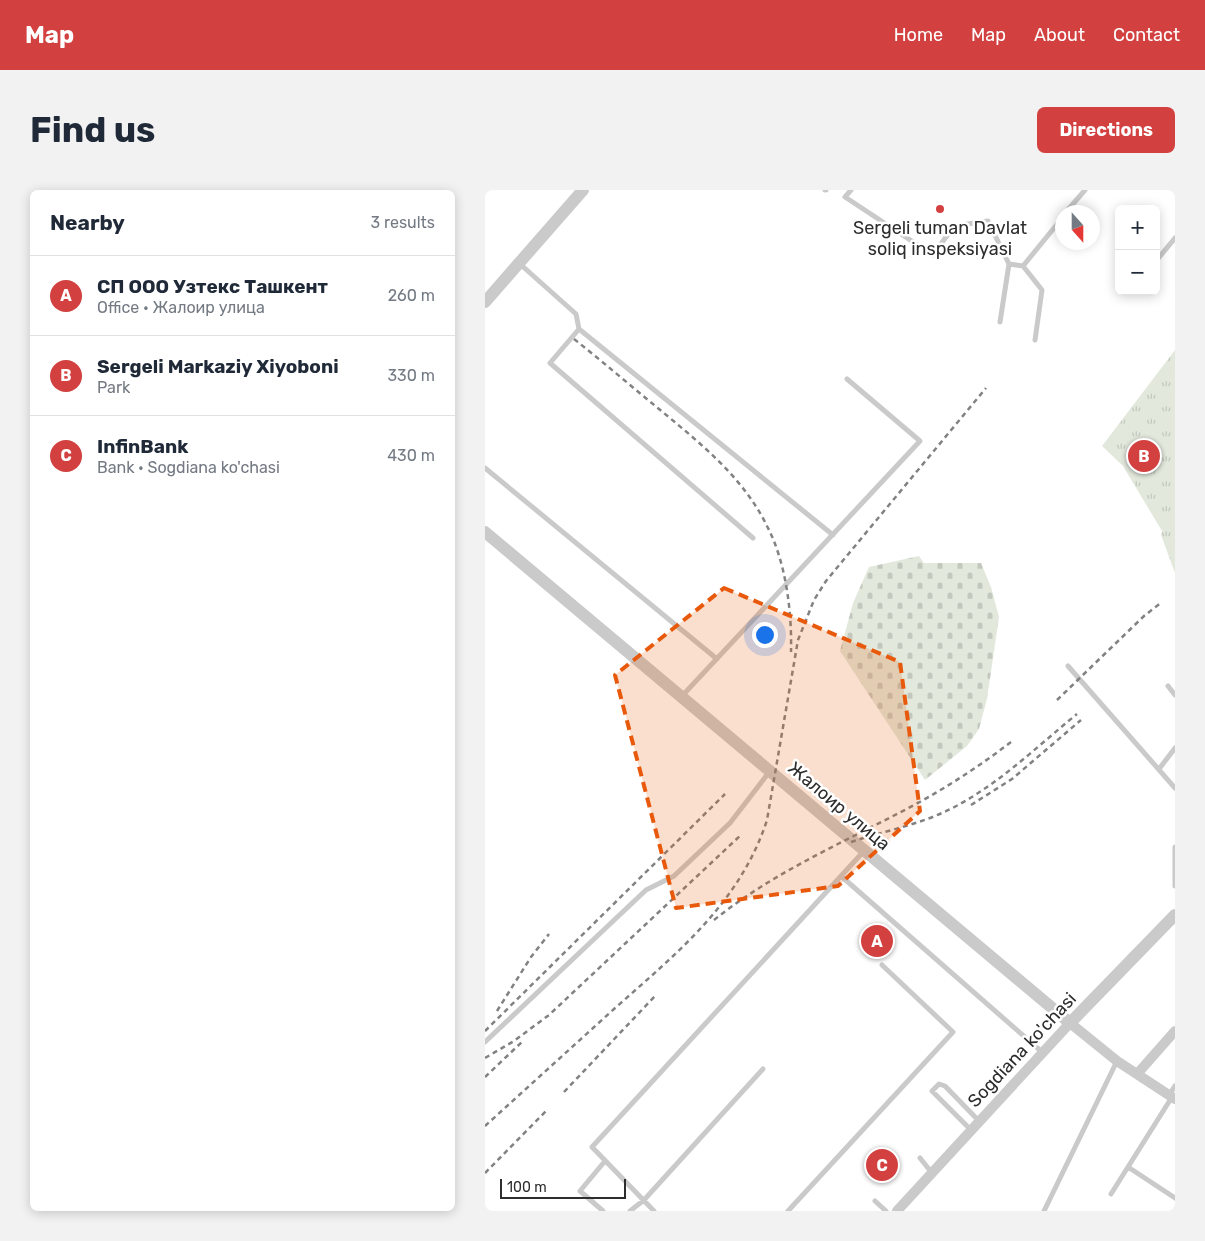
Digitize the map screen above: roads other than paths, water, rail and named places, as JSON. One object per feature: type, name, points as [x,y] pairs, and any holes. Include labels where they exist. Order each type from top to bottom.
[{"type":"street","points":[[485,302],[581,191]]},
{"type":"street","name":"Жалоир улица","points":[[485,532],[680,698],[865,850],[1070,1023],[1117,1061],[1173,1094]]},
{"type":"street","name":"Sogdiana ko'chasi","points":[[897,1211],[1042,1052],[1175,916]]},
{"type":"street","points":[[1138,1073],[1175,1031]]},
{"type":"lane","points":[[851,190],[845,197],[933,255],[954,226],[988,221],[1009,264],[1000,322]]},
{"type":"lane","points":[[1072,205],[1085,190]]},
{"type":"lane","points":[[1023,266],[1055,227]]},
{"type":"lane","points":[[1160,256],[1175,238]]},
{"type":"lane","points":[[519,263],[576,314],[579,329],[833,534]]},
{"type":"lane","points":[[1009,264],[1023,266],[1042,290],[1035,340]]},
{"type":"lane","points":[[579,329],[550,363],[753,538]]},
{"type":"lane","points":[[680,698],[919,441],[847,379]]},
{"type":"lane","points":[[485,468],[717,659]]},
{"type":"lane","points":[[1068,666],[1175,788]]},
{"type":"lane","points":[[1168,686],[1175,695]]},
{"type":"lane","points":[[1159,769],[1175,748]]},
{"type":"lane","points":[[485,1042],[646,890],[675,876],[730,823],[770,771]]},
{"type":"lane","points":[[1175,847],[1175,886]]},
{"type":"lane","points":[[654,1211],[592,1147],[865,850]]},
{"type":"lane","points":[[841,876],[1042,1052]]},
{"type":"lane","points":[[789,1211],[953,1032],[882,965]]},
{"type":"lane","points":[[1044,1211],[1117,1061]]},
{"type":"lane","points":[[630,1211],[643,1200],[763,1069]]},
{"type":"lane","points":[[971,1130],[932,1091],[934,1088],[939,1084],[945,1086],[979,1121]]},
{"type":"lane","points":[[1111,1194],[1173,1094]]},
{"type":"lane","points":[[920,1158],[932,1173]]},
{"type":"lane","points":[[603,1211],[580,1190],[605,1161]]},
{"type":"lane","points":[[1128,1167],[1175,1198]]},
{"type":"lane","points":[[875,1201],[886,1211]]},
{"type":"railway","points":[[574,339],[705,448],[746,492],[767,526],[779,555],[789,604],[791,652]]},
{"type":"railway","points":[[485,1126],[661,968],[704,925],[741,877],[755,850],[767,820],[798,640],[814,600],[826,581],[986,388]]},
{"type":"railway","points":[[1057,700],[1144,616],[1162,602]]},
{"type":"railway","points":[[851,842],[920,822],[961,804],[996,781],[1077,714]]},
{"type":"railway","points":[[971,805],[1012,779],[1081,720]]},
{"type":"railway","points":[[714,920],[737,902],[812,857],[941,790],[1011,742]]},
{"type":"railway","points":[[485,1031],[725,794]]},
{"type":"railway","points":[[485,1058],[514,1041],[549,1015],[742,834]]},
{"type":"railway","points":[[497,1011],[531,957],[549,934]]},
{"type":"railway","points":[[564,1092],[656,995]]},
{"type":"railway","points":[[485,1077],[524,1040]]},
{"type":"railway","points":[[485,1173],[548,1109]]},
{"type":"place","name":"Sergeli tuman Davlat soliq inspeksiyasi","points":[[940,209]]},
{"type":"place","name":"Sergeli Markaziy Xiyoboni","points":[[1144,456]]},
{"type":"place","name":"СП ООО Узтекс Ташкент","points":[[877,941]]},
{"type":"place","name":"InfinBank","points":[[882,1165]]}]
